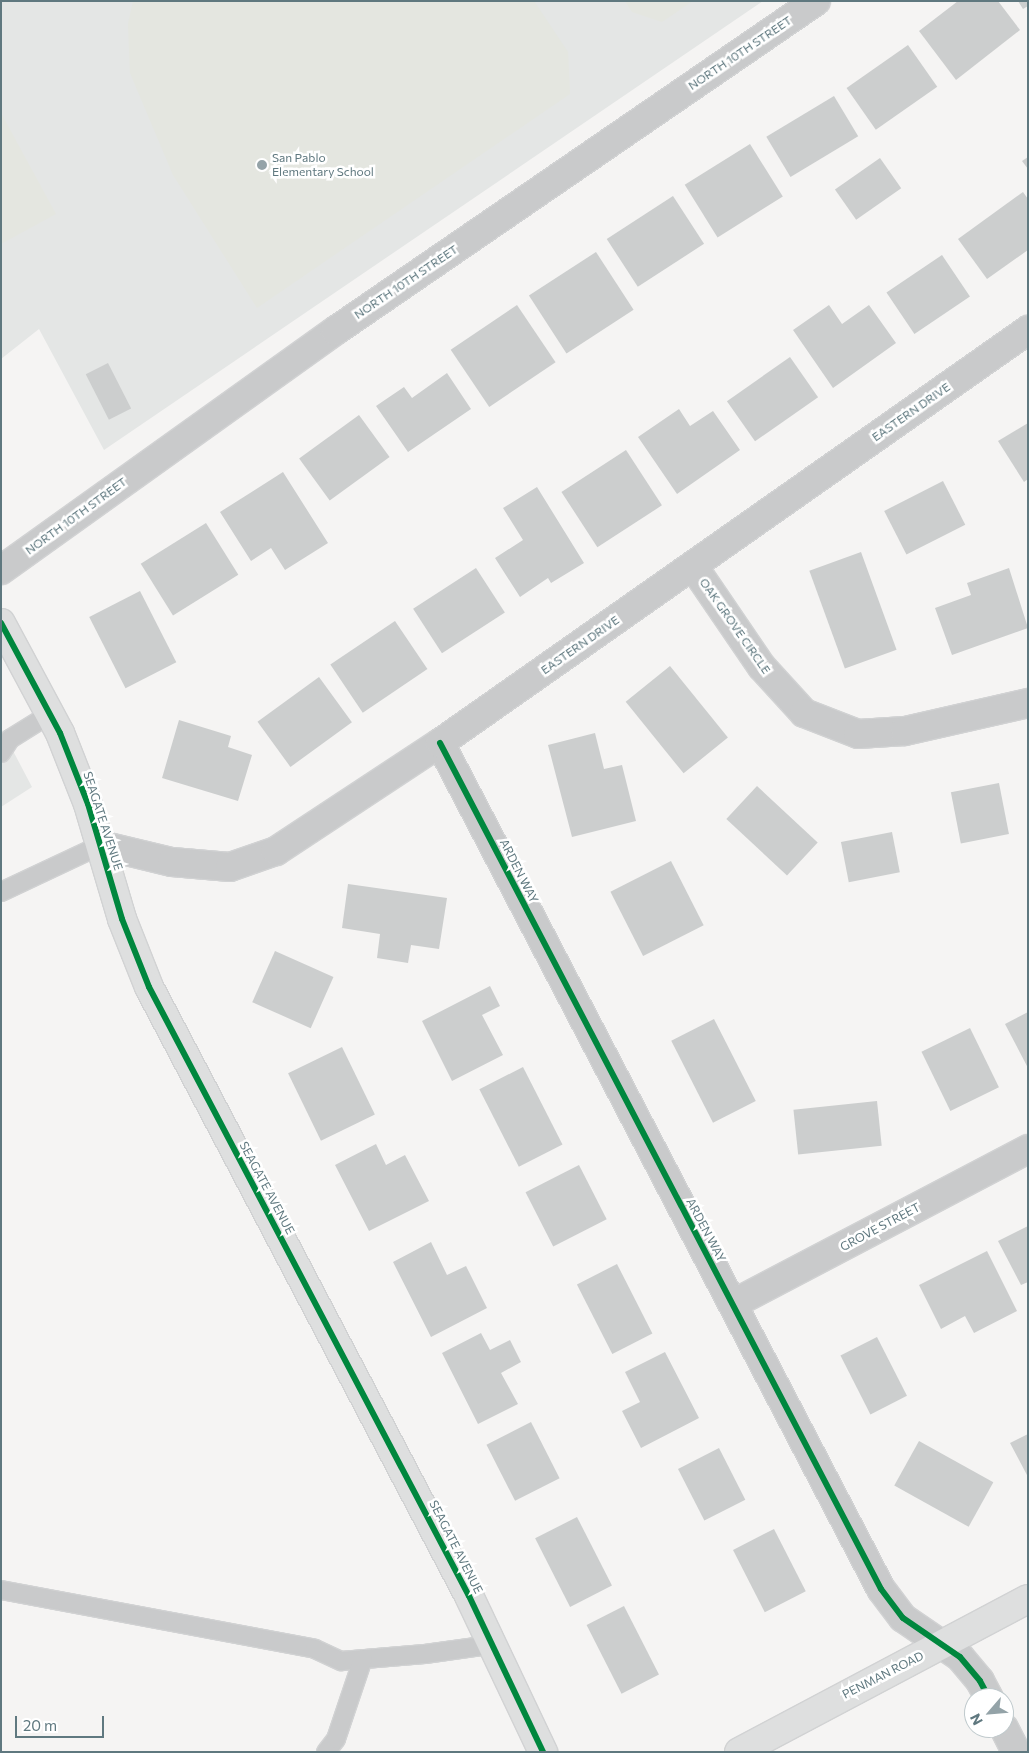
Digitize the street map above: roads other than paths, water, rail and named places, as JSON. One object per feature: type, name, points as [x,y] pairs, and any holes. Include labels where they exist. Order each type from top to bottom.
[{"type":"street","name":"NORTH 10TH STREET","points":[[1,570],[335,331],[816,1]]},
{"type":"street","name":"EASTERN DRIVE","points":[[101,845],[172,862],[230,867],[276,851],[307,833],[440,743],[1028,330]]},
{"type":"street","name":"OAK GROVE CIRCLE","points":[[693,566],[762,667],[804,713],[858,734],[905,731],[1028,703]]},
{"type":"street","name":"SEAGATE AVENUE","points":[[1,623],[50,714],[88,804],[122,919],[149,987],[469,1596],[490,1645],[543,1752]]},
{"type":"street","name":"ARDEN WAY","points":[[440,743],[881,1589],[903,1618],[960,1657],[980,1681],[983,1688]]},
{"type":"street","name":"GROVE STREET","points":[[733,1304],[1028,1149]]},
{"type":"street","name":"PENMAN ROAD","points":[[739,1752],[1028,1599]]},
{"type":"street","points":[[1009,1738],[1016,1752]]},
{"type":"lane","points":[[1,753],[10,739],[50,714]]},
{"type":"lane","points":[[1,892],[101,845]]},
{"type":"lane","points":[[1,1590],[315,1649],[341,1661],[490,1645]]},
{"type":"lane","points":[[326,1752],[336,1739],[363,1659]]},
{"type":"place","name":"San Pablo Elementary School","points":[[262,165]]}]
